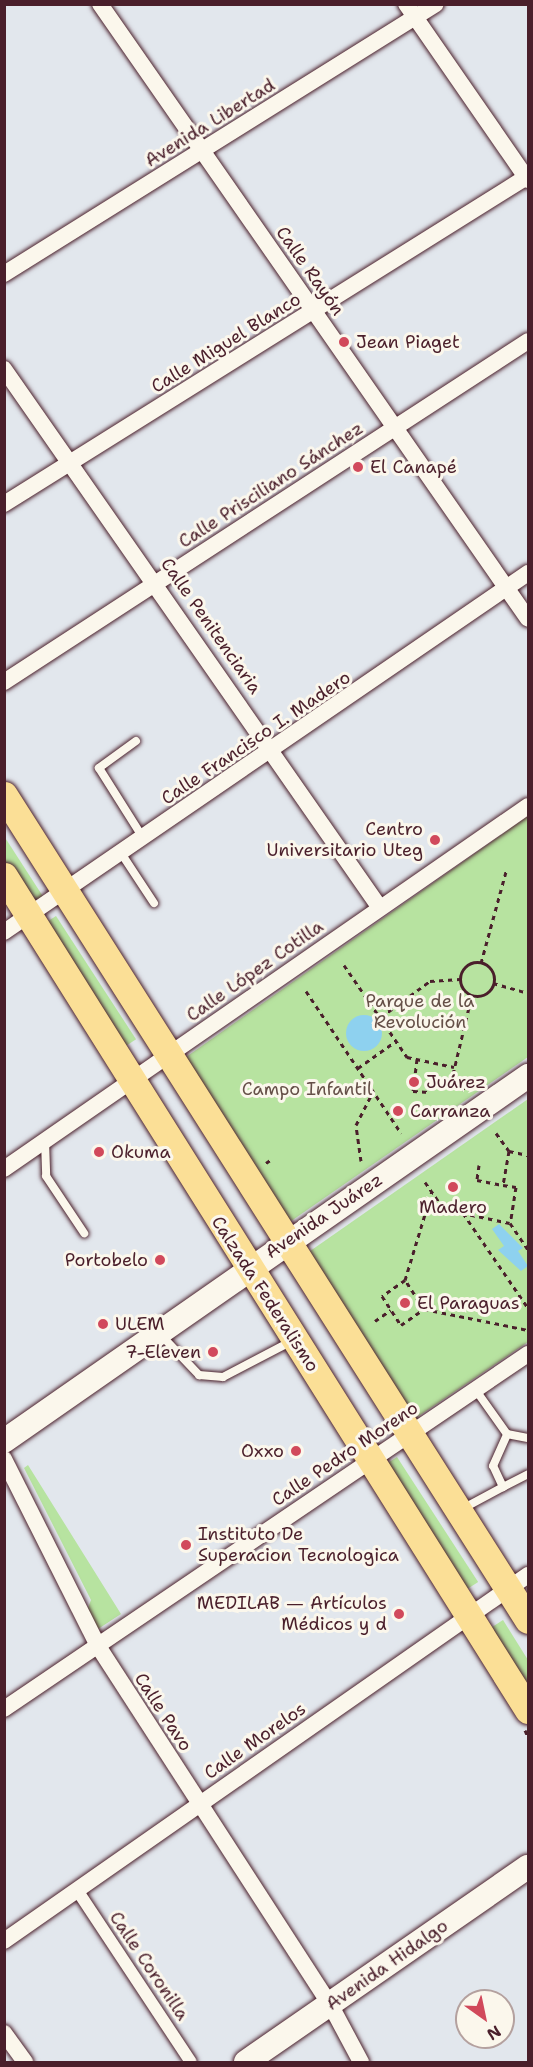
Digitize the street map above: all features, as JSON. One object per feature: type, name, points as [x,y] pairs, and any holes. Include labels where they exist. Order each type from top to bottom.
[{"type":"main road","points":[[4,795],[171,1053],[459,1510],[519,1582],[528,1620]]},
{"type":"main road","name":"Calzada Federalismo","points":[[4,876],[132,1080],[246,1269],[373,1458],[528,1710]]},
{"type":"main road","name":"Avenida Juárez","points":[[4,1441],[246,1269],[528,1076]]},
{"type":"main road","name":"Avenida Hidalgo","points":[[246,2062],[528,1867]]},
{"type":"street","name":"Calle Rayón","points":[[100,4],[528,620]]},
{"type":"street","name":"Avenida Libertad","points":[[4,274],[203,150],[410,11],[436,4]]},
{"type":"street","points":[[410,11],[528,178]]},
{"type":"street","name":"Calle Miguel Blanco","points":[[4,504],[528,178]]},
{"type":"street","name":"Calle Prisciliano Sánchez","points":[[4,682],[528,341]]},
{"type":"street","name":"Calle Penitenciaria","points":[[4,369],[73,461],[380,908]]},
{"type":"street","name":"Calle Francisco I. Madero","points":[[4,932],[274,751],[528,573]]},
{"type":"street","name":"Calle López Cotilla","points":[[4,1169],[380,908],[526,814]]},
{"type":"street","name":"Calle Pedro Moreno","points":[[4,1709],[528,1354]]},
{"type":"street","name":"Calle Pavo","points":[[4,1459],[98,1646],[330,2004],[360,2062]]},
{"type":"street","name":"Calle Morelos","points":[[4,1941],[519,1582]]},
{"type":"street","name":"Calle Coronilla","points":[[77,1890],[191,2062]]},
{"type":"street","points":[[4,2033],[25,2062]]},
{"type":"lane","points":[[136,741],[99,768],[143,839]]},
{"type":"lane","points":[[121,854],[154,903]]},
{"type":"lane","points":[[45,1141],[46,1176],[84,1233]]},
{"type":"lane","points":[[158,1332],[199,1375],[224,1377],[294,1339]]},
{"type":"lane","points":[[475,1389],[507,1434],[528,1438]]},
{"type":"lane","points":[[503,1487],[493,1466],[507,1434]]},
{"type":"lane","points":[[459,1510],[528,1474]]},
{"type":"path","points":[[481,963],[507,868]]},
{"type":"path","points":[[460,979],[468,965],[481,963],[492,972],[493,983],[488,992],[472,995]]},
{"type":"path","points":[[344,965],[407,1057],[454,1067]]},
{"type":"path","points":[[460,979],[472,995]]},
{"type":"path","points":[[380,1017],[430,981],[460,979]]},
{"type":"path","points":[[493,983],[528,993]]},
{"type":"path","points":[[306,991],[401,1133]]},
{"type":"path","points":[[464,1090],[454,1067],[472,995]]},
{"type":"path","points":[[358,1068],[396,1041]]},
{"type":"path","points":[[417,1059],[413,1090],[429,1092]]},
{"type":"path","points":[[362,1161],[356,1125],[373,1091]]},
{"type":"path","points":[[496,1133],[509,1151],[528,1155]]},
{"type":"path","points":[[503,1185],[509,1151]]},
{"type":"path","points":[[266,1163],[272,1159]]},
{"type":"path","points":[[479,1165],[477,1180],[516,1187],[510,1223],[528,1250]]},
{"type":"path","points":[[425,1182],[444,1209],[510,1223]]},
{"type":"path","points":[[432,1191],[405,1280],[382,1296],[401,1325],[424,1309],[528,1329]]},
{"type":"path","points":[[463,1213],[528,1308]]},
{"type":"path","points":[[405,1280],[424,1309]]},
{"type":"path","points":[[375,1321],[391,1310]]},
{"type":"green space","name":"Parque de la Revolución","points":[[528,816],[528,1057],[284,1226],[179,1062]]},
{"type":"green space","points":[[4,836],[44,898],[28,908],[5,871]]},
{"type":"green space","points":[[56,916],[136,1039],[120,1050],[40,926]]},
{"type":"green space","points":[[528,1099],[528,1342],[410,1422],[303,1256]]},
{"type":"green space","points":[[397,1457],[478,1582],[463,1592],[382,1467]]},
{"type":"green space","points":[[28,1465],[121,1614],[95,1631],[86,1613],[91,1600],[24,1468]]},
{"type":"green space","points":[[503,1620],[528,1660],[528,1697],[486,1631]]},
{"type":"water","points":[[364,1015],[377,1020],[382,1033],[377,1046],[364,1051],[351,1046],[346,1033],[351,1020]]},
{"type":"water","points":[[499,1224],[523,1248],[518,1251],[528,1266],[521,1271],[498,1250],[504,1246],[492,1229]]},
{"type":"place","name":"Jean Piaget","points":[[344,342]]},
{"type":"place","name":"El Canapé","points":[[358,467]]},
{"type":"place","name":"Centro Universitario Uteg","points":[[435,840]]},
{"type":"place","name":"Juárez","points":[[414,1082]]},
{"type":"place","name":"Carranza","points":[[398,1111]]},
{"type":"place","name":"Okuma","points":[[99,1152]]},
{"type":"place","name":"Madero","points":[[453,1187]]},
{"type":"place","name":"Portobelo","points":[[160,1260]]},
{"type":"place","name":"El Paraguas","points":[[405,1303]]},
{"type":"place","name":"ULEM","points":[[103,1324]]},
{"type":"place","name":"7-Eleven","points":[[213,1352]]},
{"type":"place","name":"Oxxo","points":[[296,1451]]},
{"type":"place","name":"Instituto De Superacion Tecnologica","points":[[186,1545]]},
{"type":"place","name":"MEDILAB — Artículos Médicos y d","points":[[399,1614]]},
{"type":"park label","name":"Campo Infantil","points":[[307,1089]]}]
